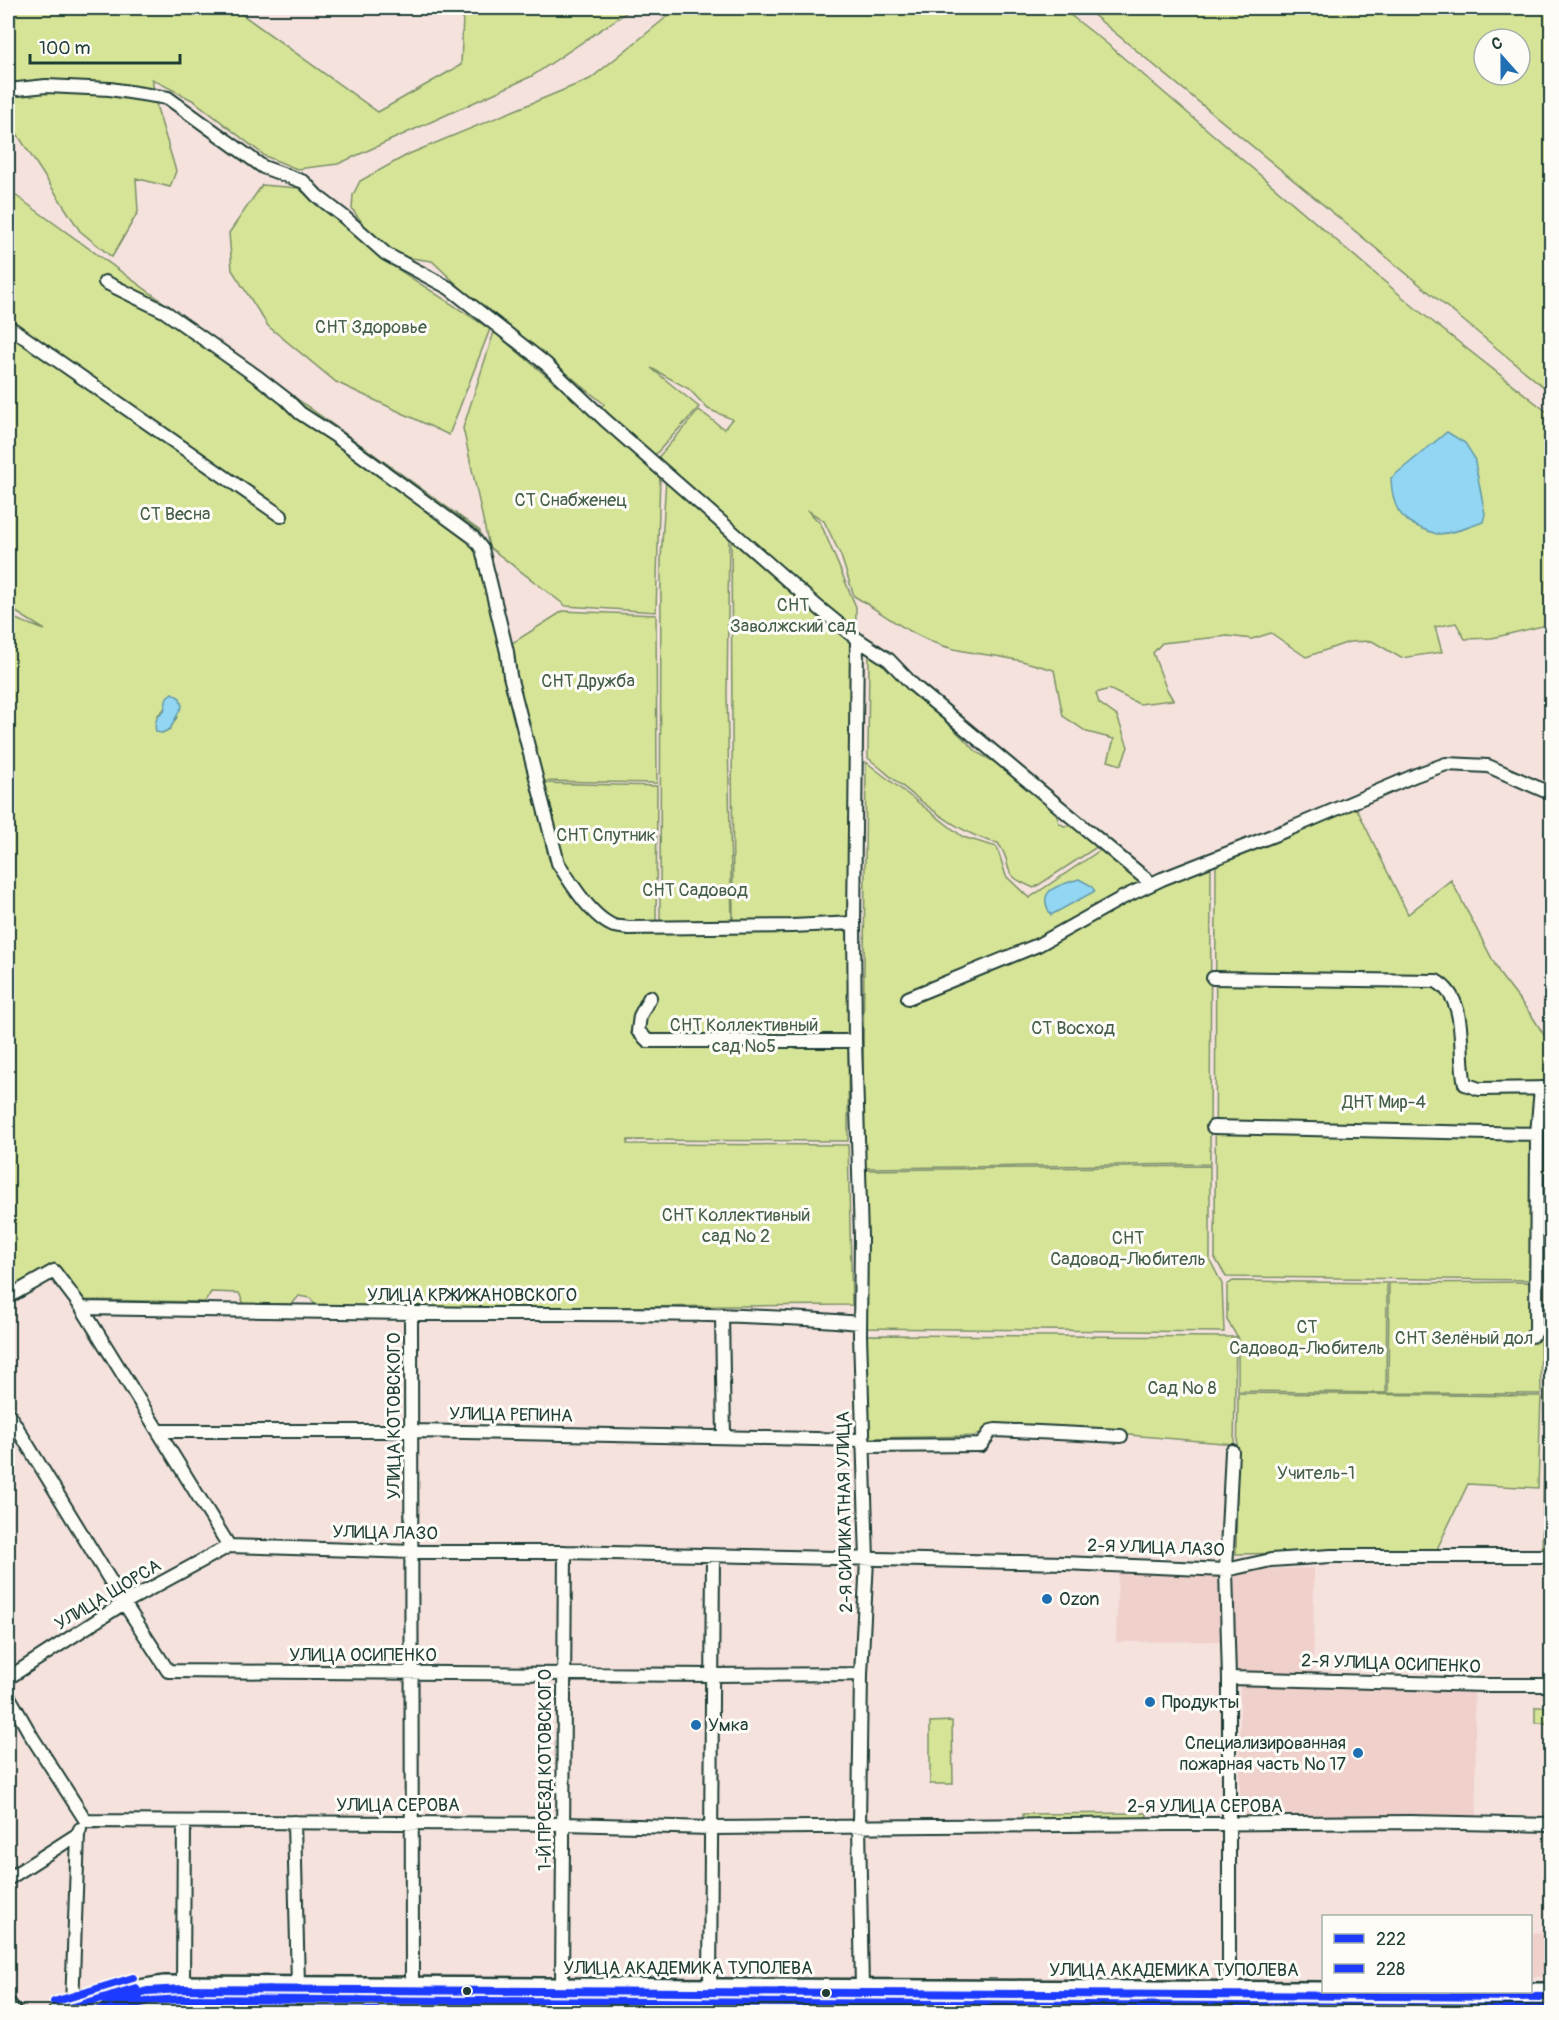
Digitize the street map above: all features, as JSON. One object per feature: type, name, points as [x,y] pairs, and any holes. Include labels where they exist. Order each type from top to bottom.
[{"type":"main road","name":"УЛИЦА АКАДЕМИКА ТУПОЛЕВА","points":[[57,2013],[131,1989],[183,1984],[298,1985],[412,2000],[562,1987],[633,2007],[862,1999],[1322,1990]]},
{"type":"main road","name":"УЛИЦА АКАДЕМИКА ТУПОЛЕВА","points":[[108,2013],[132,2004],[166,2000],[412,2000],[593,1995],[710,1988],[1010,2008],[1510,2010],[1551,2008]]},
{"type":"main road","points":[[1226,2008],[1236,1990]]},
{"type":"main road","points":[[1532,1991],[1551,1991]]},
{"type":"main road","points":[[8,2005],[13,2013]]},
{"type":"street","points":[[8,90],[46,86],[110,89],[168,98],[263,167],[304,182],[386,254],[449,288],[546,364],[605,420],[819,608],[857,639],[889,660],[913,685],[1152,884]]},
{"type":"street","points":[[105,282],[164,311],[259,378],[300,413],[334,435],[473,537],[482,549],[507,652],[510,676],[558,863],[571,885],[598,915],[614,926],[628,928],[854,923]]},
{"type":"street","points":[[8,326],[281,516]]},
{"type":"street","name":"2-Я СИЛИКАТНАЯ УЛИЦА","points":[[857,639],[855,1041],[867,1560],[861,1674],[859,1826],[862,1999]]},
{"type":"street","points":[[908,999],[1038,945],[1122,898],[1152,884],[1446,764],[1488,766],[1551,794]]},
{"type":"street","points":[[1213,978],[1436,981],[1446,987],[1453,998],[1460,1026],[1462,1071],[1465,1084],[1479,1089],[1546,1088],[1537,1134],[1536,1332],[1532,1336]]},
{"type":"street","points":[[650,997],[640,1016],[638,1031],[648,1041],[855,1041]]},
{"type":"street","points":[[1213,1127],[1537,1134]]},
{"type":"street","points":[[8,1297],[54,1271],[82,1308],[229,1546]]},
{"type":"street","name":"УЛИЦА КРЖИЖАНОВСКОГО","points":[[82,1308],[411,1314],[722,1315],[795,1317],[860,1323]]},
{"type":"street","name":"УЛИЦА КОТОВСКОГО","points":[[411,1314],[412,2000]]},
{"type":"street","points":[[722,1315],[724,1437]]},
{"type":"street","name":"УЛИЦА ОСИПЕНКО","points":[[8,1413],[124,1604],[168,1671],[861,1674]]},
{"type":"street","name":"УЛИЦА РЕПИНА","points":[[158,1431],[412,1431],[981,1444],[991,1431],[996,1430],[1121,1436]]},
{"type":"street","points":[[1232,1451],[1226,1570],[1229,1824],[1236,1990]]},
{"type":"street","name":"УЛИЦА ЩОРСА","points":[[8,1678],[124,1604],[229,1546]]},
{"type":"street","name":"УЛИЦА ЛАЗО","points":[[229,1546],[412,1552],[565,1552],[867,1560]]},
{"type":"street","name":"1-Й ПРОЕЗД КОТОВСКОГО","points":[[562,1987],[565,1552]]},
{"type":"street","points":[[710,1988],[713,1556]]},
{"type":"street","name":"2-Я УЛИЦА ЛАЗО","points":[[867,1560],[1064,1563],[1226,1570],[1271,1560],[1331,1556],[1551,1556]]},
{"type":"street","name":"2-Я УЛИЦА ОСИПЕНКО","points":[[1229,1678],[1551,1685]]},
{"type":"street","points":[[8,1695],[38,1747],[86,1821],[78,1834],[8,1879]]},
{"type":"street","name":"УЛИЦА СЕРОВА","points":[[86,1821],[564,1824],[711,1828],[859,1826]]},
{"type":"street","points":[[183,1984],[184,1822]]},
{"type":"street","points":[[294,1822],[298,1985]]},
{"type":"street","name":"2-Я УЛИЦА СЕРОВА","points":[[859,1826],[1428,1822],[1551,1825]]},
{"type":"street","points":[[72,2007],[78,1834]]},
{"type":"street","points":[[564,2013],[593,1995]]},
{"type":"shaded area","points":[[1118,1567],[1218,1569],[1220,1641],[1116,1642]]},
{"type":"shaded area","points":[[1314,1568],[1313,1677],[1232,1676],[1235,1570]]},
{"type":"shaded area","name":"Специализированная пожарная часть № 17","points":[[1240,1681],[1474,1686],[1477,1821],[1240,1820]]},
{"type":"shaded area","points":[[1548,1925],[1551,1929],[1551,1976],[1532,1977],[1532,1933],[1541,1932]]},
{"type":"green space","points":[[8,8],[233,8],[378,112],[461,65],[463,16],[454,8],[633,8],[532,76],[338,164],[297,169],[265,156],[194,101],[152,79],[157,108],[176,171],[170,187],[136,178],[138,212],[112,257],[80,231],[8,120]]},
{"type":"green space","points":[[674,8],[1009,8],[1022,12],[1016,8],[1061,8],[1105,42],[1414,307],[1551,415],[1551,624],[1492,638],[1465,639],[1456,623],[1435,627],[1442,652],[1401,658],[1372,641],[1349,642],[1306,657],[1271,633],[1252,639],[1228,636],[1162,643],[1153,653],[1173,700],[1139,704],[1109,689],[1096,693],[1099,703],[1117,716],[1128,747],[1121,765],[1108,761],[1114,739],[1087,732],[1063,716],[1054,670],[935,643],[904,628],[854,596],[841,556],[824,521],[807,510],[821,524],[856,607],[852,920],[733,923],[731,527],[660,474],[656,612],[566,606],[489,547],[463,428],[494,332],[593,415],[604,404],[466,293],[432,261],[403,257],[372,236],[352,209],[353,195],[360,181],[409,154],[590,79],[663,20]],"holes":[[[651,368],[689,389],[708,409],[732,419],[724,429],[699,410],[656,460],[654,456],[699,407]]]},
{"type":"green space","points":[[1085,8],[1551,8],[1551,393]]},
{"type":"green space","name":"СНТ Здоровье","points":[[262,185],[298,188],[385,261],[490,329],[449,435],[336,382],[268,326],[232,270],[229,233]]},
{"type":"green space","points":[[8,190],[480,531],[549,860],[610,932],[849,929],[848,1141],[628,1140],[627,1144],[848,1145],[852,1305],[620,1307],[620,1310],[317,1307],[310,1298],[299,1296],[292,1304],[244,1304],[239,1293],[211,1292],[205,1302],[85,1300],[54,1263],[8,1289],[8,613],[18,620],[45,630],[8,607]],"holes":[[[166,707],[177,717],[170,729],[162,733],[157,716]]]},
{"type":"green space","name":"СНТ Садовод","points":[[666,478],[729,535],[727,695],[732,923],[660,925],[661,560]]},
{"type":"green space","name":"СНТ Дружба","points":[[563,611],[656,615],[657,783],[541,781],[509,645]]},
{"type":"green space","points":[[869,650],[880,657],[978,753],[1014,773],[1053,801],[1059,823],[1064,826],[1076,826],[1106,841],[1034,888],[1015,878],[1008,869],[1006,858],[998,843],[981,838],[947,820],[868,758]]},
{"type":"green space","name":"СТ Восход","points":[[866,762],[963,837],[997,847],[1006,876],[1029,898],[1102,849],[1150,889],[1211,865],[1210,1164],[862,1168]]},
{"type":"green space","name":"СНТ Спутник","points":[[541,783],[657,786],[656,925],[616,923],[584,894],[561,860]]},
{"type":"green space","name":"ДНТ Мир-4","points":[[1355,805],[1408,914],[1451,880],[1501,976],[1532,1016],[1551,1046],[1551,1230],[1539,1280],[1226,1277],[1215,1258],[1216,861]]},
{"type":"green space","name":"СНТ Садовод-Любитель","points":[[1210,1166],[1210,1260],[1222,1284],[1224,1332],[860,1328],[861,1170]]},
{"type":"green space","points":[[1551,1255],[1552,1551],[1542,1551],[1547,1275]]},
{"type":"green space","name":"СТ Садовод-Любитель","points":[[1233,1281],[1387,1283],[1386,1393],[1238,1391],[1238,1338],[1227,1320],[1227,1285]]},
{"type":"green space","name":"СНТ Зелёный дол","points":[[1539,1282],[1541,1394],[1388,1393],[1389,1283]]},
{"type":"green space","name":"Сад № 8","points":[[865,1335],[1236,1337],[1234,1444],[999,1424],[974,1436],[869,1438]]},
{"type":"green space","name":"Учитель-1","points":[[1238,1393],[1541,1396],[1538,1488],[1468,1484],[1436,1551],[1236,1554]]},
{"type":"green space","points":[[1535,1707],[1551,1707],[1551,1723],[1535,1723]]},
{"type":"green space","points":[[952,1721],[953,1784],[930,1784],[930,1722]]},
{"type":"green space","points":[[1147,1813],[1147,1819],[1023,1819],[1023,1814]]},
{"type":"water","points":[[1447,432],[1465,443],[1474,457],[1485,514],[1483,522],[1454,532],[1437,534],[1414,525],[1402,516],[1395,503],[1391,478]]},
{"type":"water","points":[[172,693],[180,698],[182,706],[170,729],[162,733],[156,732],[156,720],[164,711],[167,697]]},
{"type":"water","points":[[1079,879],[1095,891],[1051,915],[1047,906],[1047,894],[1057,887]]},
{"type":"transit line","points":[[54,2002],[133,1978]]},
{"type":"transit line","name":"222","points":[[57,2012],[136,1988]]},
{"type":"transit line","points":[[105,2002],[147,1991],[183,1989],[1552,1997]]},
{"type":"transit line","name":"228","points":[[91,2012],[139,1998]]},
{"type":"transit line","name":"222","points":[[108,2012],[149,2001],[183,1999],[1552,2008]]},
{"type":"transit line","name":"228","points":[[147,2012],[183,2010],[639,2012]]},
{"type":"place","name":"Ozon","points":[[1047,1599]]},
{"type":"place","name":"Продукты","points":[[1150,1702]]},
{"type":"place","name":"Умка","points":[[696,1725]]},
{"type":"place","name":"Специализированная пожарная часть № 17","points":[[1358,1753]]},
{"type":"park label","name":"СТ Снабженец","points":[[571,500]]},
{"type":"park label","name":"СТ Весна","points":[[175,514]]},
{"type":"park label","name":"СНТ Заволжский сад","points":[[793,615]]},
{"type":"park label","name":"СНТ Коллективный сад №5","points":[[744,1035]]},
{"type":"park label","name":"СНТ Коллективный сад № 2","points":[[736,1225]]}]
